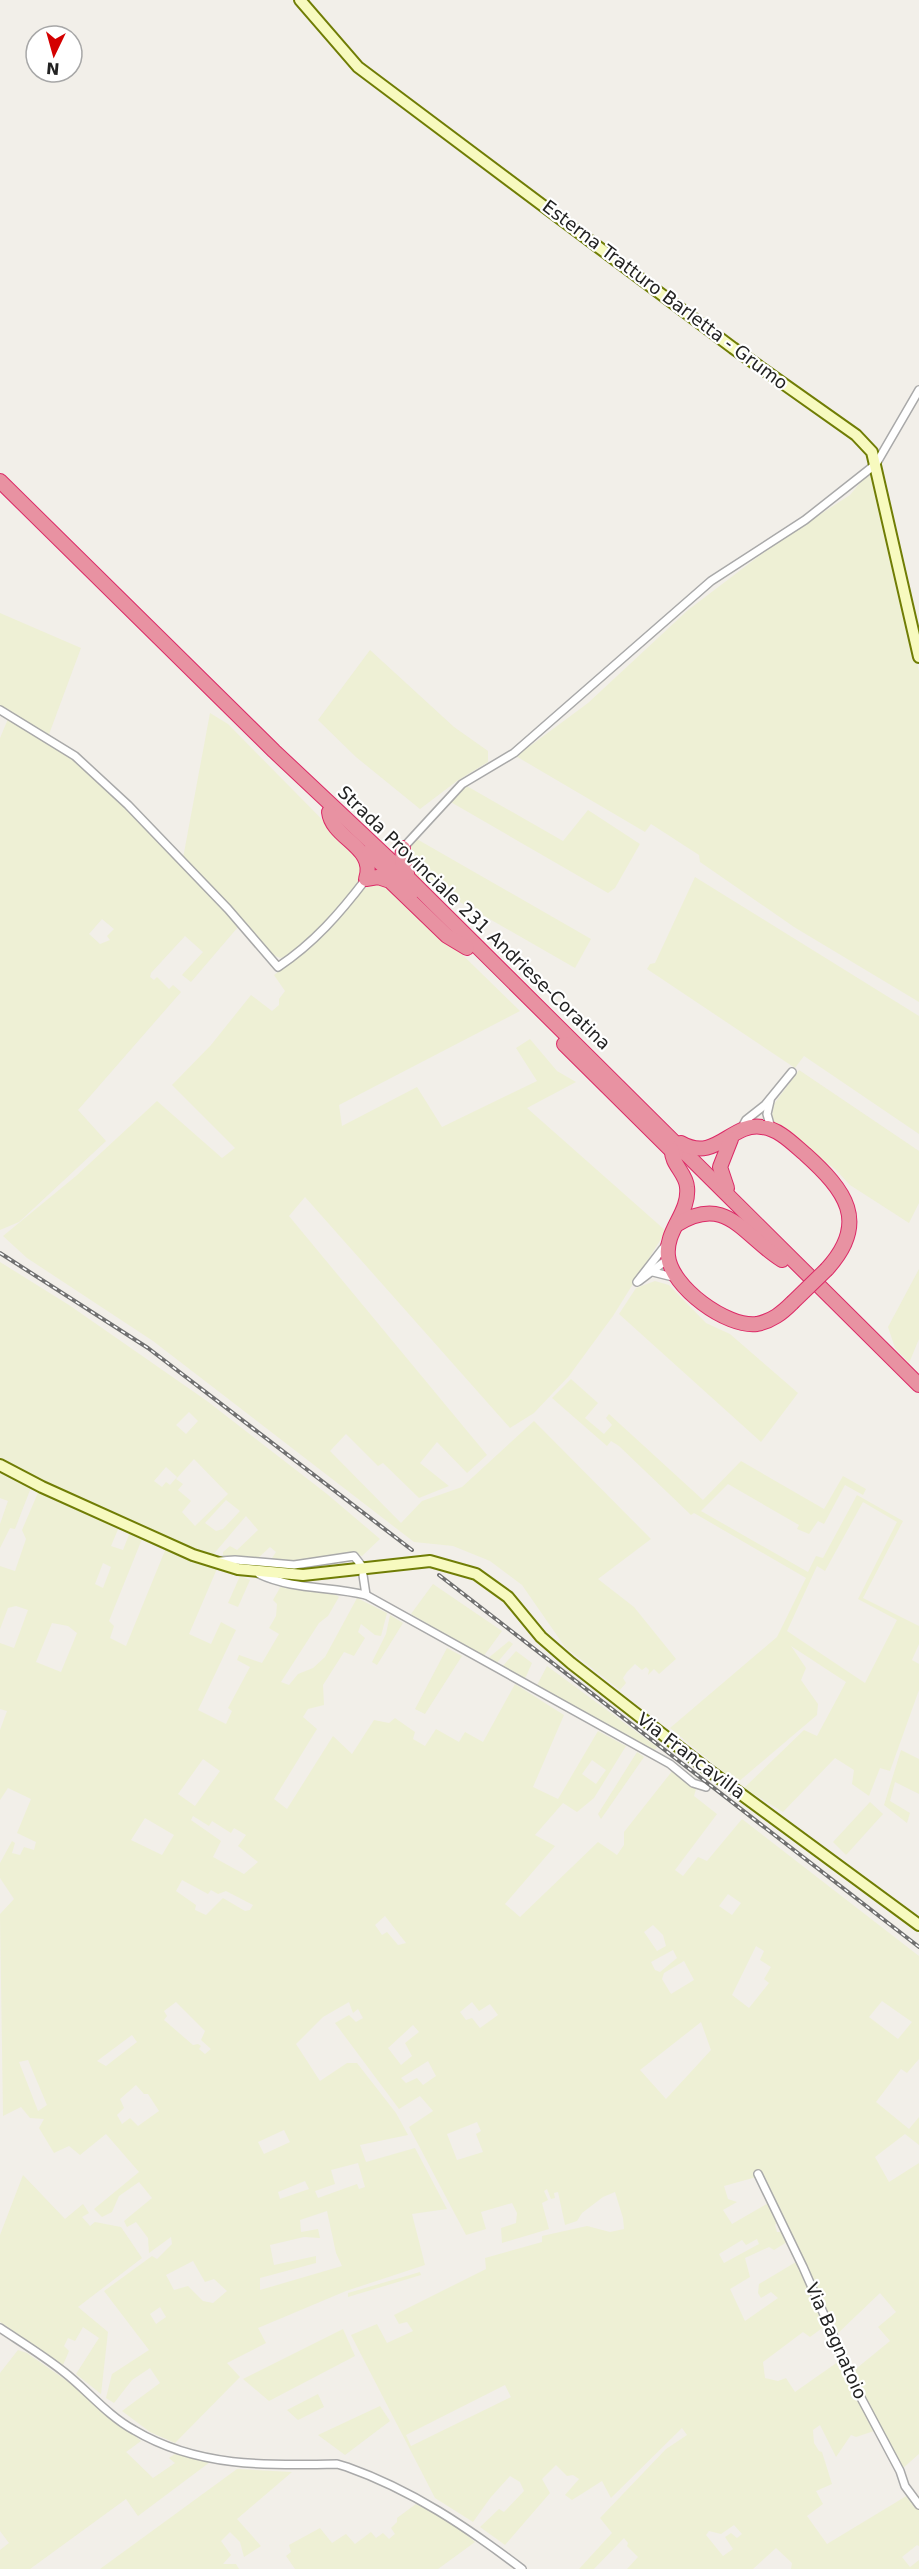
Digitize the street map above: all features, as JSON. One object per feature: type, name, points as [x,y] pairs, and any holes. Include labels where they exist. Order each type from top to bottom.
[{"type":"highway","name":"Strada Provinciale 231 Andriese-Coratina","points":[[0,481],[331,807],[456,924],[733,1197],[919,1385]]},
{"type":"highway","name":"Strada Provinciale 231 Andriese-Coratina","points":[[0,493],[272,761],[331,807],[467,948],[919,1394]]},
{"type":"highway","points":[[331,807],[384,850],[394,852],[403,848],[402,862],[405,871],[456,924]]},
{"type":"highway","points":[[331,807],[330,821],[364,855],[369,867],[366,879],[378,877],[390,881],[447,936],[467,948]]},
{"type":"highway","points":[[657,1122],[681,1143],[696,1149],[721,1144],[737,1132],[757,1126],[773,1130],[793,1143],[844,1195],[849,1210],[850,1230],[845,1245],[827,1269],[792,1304],[781,1314],[767,1321],[755,1324],[741,1323],[710,1309],[693,1296],[668,1259],[668,1242],[688,1197],[686,1180],[671,1158],[672,1150]]},
{"type":"highway","points":[[733,1197],[724,1183],[720,1167],[737,1132]]},
{"type":"highway","points":[[674,1226],[696,1214],[719,1214],[732,1219],[764,1248],[782,1260]]},
{"type":"street","name":"Esterna Tratturo Barletta - Grumo","points":[[300,0],[358,68],[733,348],[856,435],[872,452],[876,464],[919,657]]},
{"type":"street","points":[[403,848],[462,784],[514,753],[711,581],[805,520],[876,464],[919,390]]},
{"type":"street","points":[[0,710],[75,756],[128,805],[228,909],[278,968],[304,949],[326,928],[366,879]]},
{"type":"street","points":[[737,1132],[746,1120],[765,1105],[792,1072]]},
{"type":"street","points":[[770,1099],[767,1114],[773,1130]]},
{"type":"street","points":[[757,1126],[765,1105]]},
{"type":"street","points":[[757,1110],[757,1126]]},
{"type":"street","points":[[650,1270],[668,1242]]},
{"type":"street","points":[[650,1270],[668,1259]]},
{"type":"street","points":[[650,1270],[680,1279]]},
{"type":"street","name":"Via Francavilla","points":[[0,1465],[42,1487],[193,1555],[254,1572],[286,1579],[375,1565],[430,1561],[476,1574],[508,1597],[553,1647],[707,1769],[919,1925]]},
{"type":"street","points":[[213,1561],[235,1560],[294,1565],[354,1556],[361,1565]]},
{"type":"street","points":[[363,1575],[366,1595]]},
{"type":"street","points":[[286,1579],[366,1595],[670,1764],[693,1783],[706,1787]]},
{"type":"street","name":"Via Bagnatoio","points":[[758,2174],[803,2267],[859,2394],[906,2486],[919,2505]]},
{"type":"street","points":[[0,2328],[63,2371],[132,2430],[167,2447],[210,2458],[258,2466],[337,2464],[347,2467],[420,2499],[478,2535],[522,2569]]},
{"type":"green space","points":[[873,467],[919,671],[919,1002],[794,927],[700,862],[699,855],[651,824],[645,832],[514,755],[530,746],[588,703],[688,610],[779,541],[850,495]]},
{"type":"green space","points":[[0,613],[81,648],[48,737],[0,710]]},
{"type":"green space","points":[[370,650],[454,727],[488,751],[488,762],[457,781],[420,809],[356,757],[318,720]]},
{"type":"green space","points":[[210,713],[228,724],[362,860],[365,875],[342,909],[295,954],[280,958],[264,951],[183,858]]},
{"type":"green space","points":[[8,719],[74,759],[114,792],[228,910],[238,927],[191,982],[182,975],[203,952],[185,936],[151,973],[150,977],[154,980],[157,977],[169,989],[173,985],[181,992],[78,1110],[106,1141],[19,1222],[0,1230],[0,738]],"holes":[[[102,919],[114,929],[107,936],[110,940],[100,944],[89,934]]]},
{"type":"green space","points":[[465,785],[563,841],[588,810],[640,844],[615,888],[608,893],[449,801]]},
{"type":"green space","points":[[415,838],[591,939],[575,968],[418,878],[408,865],[406,852]]},
{"type":"green space","points":[[695,877],[919,1016],[919,1134],[804,1056],[795,1068],[647,969],[650,964],[655,963]]},
{"type":"green space","points":[[369,880],[387,881],[520,1011],[339,1105],[342,1126],[417,1087],[442,1127],[537,1081],[516,1048],[530,1039],[557,1071],[576,1082],[527,1108],[666,1231],[613,1316],[569,1376],[534,1413],[510,1428],[305,1197],[289,1216],[487,1455],[467,1473],[437,1442],[420,1463],[449,1486],[419,1498],[383,1463],[378,1466],[346,1434],[330,1451],[401,1523],[422,1501],[462,1487],[534,1421],[651,1539],[598,1579],[634,1607],[676,1659],[659,1674],[654,1669],[648,1675],[649,1670],[646,1667],[642,1670],[635,1664],[623,1678],[626,1683],[620,1690],[565,1647],[522,1585],[490,1561],[453,1546],[414,1542],[153,1341],[27,1258],[3,1236],[76,1176],[157,1101],[222,1158],[235,1148],[172,1085],[211,1045],[251,995],[272,1011],[279,1005],[279,999],[285,991],[274,975],[301,954],[334,923]]},
{"type":"green space","points":[[799,1070],[919,1151],[919,1203],[909,1223],[850,1185],[835,1169],[771,1123],[774,1104]]},
{"type":"green space","points":[[0,1262],[69,1305],[207,1401],[327,1494],[380,1539],[362,1556],[354,1554],[298,1562],[270,1561],[276,1552],[270,1547],[256,1560],[223,1557],[223,1552],[230,1546],[237,1550],[258,1530],[246,1516],[212,1556],[157,1535],[0,1459]],"holes":[[[189,1412],[198,1421],[186,1434],[176,1425]],[[194,1459],[228,1494],[195,1526],[182,1512],[191,1501],[178,1490],[183,1484],[176,1479]],[[166,1467],[177,1477],[170,1485],[166,1482],[162,1487],[154,1481]],[[226,1500],[240,1511],[223,1529],[216,1531],[205,1523]]]},
{"type":"green space","points":[[919,1269],[919,1339],[909,1363],[895,1348],[888,1327]]},
{"type":"green space","points":[[655,1281],[669,1285],[706,1323],[730,1334],[798,1393],[761,1442],[619,1314],[636,1288]]},
{"type":"green space","points":[[571,1379],[598,1403],[585,1418],[604,1434],[612,1425],[606,1418],[609,1414],[703,1500],[741,1461],[824,1509],[843,1476],[866,1489],[863,1495],[845,1485],[824,1524],[818,1521],[809,1534],[797,1529],[799,1525],[728,1484],[701,1511],[808,1572],[816,1556],[823,1558],[857,1495],[903,1521],[863,1598],[919,1626],[919,1644],[912,1660],[919,1664],[919,1690],[890,1771],[880,1768],[869,1796],[852,1784],[854,1770],[835,1758],[783,1812],[744,1788],[804,1730],[817,1736],[846,1682],[791,1646],[806,1668],[801,1680],[818,1704],[817,1715],[737,1783],[670,1728],[777,1637],[806,1578],[694,1513],[691,1515],[619,1446],[611,1441],[607,1446],[552,1398]],"holes":[[[863,1502],[897,1522],[858,1599],[897,1620],[865,1683],[787,1631],[817,1566],[825,1571]]]},
{"type":"green space","points":[[0,1468],[32,1485],[15,1529],[10,1528],[0,1548],[0,1524],[8,1501],[0,1498]]},
{"type":"green space","points":[[40,1488],[119,1527],[111,1546],[123,1550],[130,1532],[142,1539],[109,1621],[114,1626],[110,1638],[126,1646],[166,1548],[219,1564],[189,1634],[211,1644],[221,1622],[236,1630],[198,1710],[226,1724],[232,1711],[228,1708],[250,1667],[237,1660],[239,1655],[262,1663],[279,1634],[269,1628],[276,1616],[277,1604],[273,1600],[281,1586],[335,1594],[339,1597],[328,1616],[319,1623],[281,1682],[289,1685],[298,1674],[313,1668],[325,1657],[357,1598],[387,1613],[381,1636],[375,1635],[361,1624],[358,1632],[365,1638],[354,1656],[344,1652],[323,1685],[324,1705],[308,1709],[303,1717],[317,1729],[274,1799],[287,1809],[333,1736],[352,1754],[374,1720],[389,1723],[395,1718],[415,1732],[413,1739],[425,1746],[436,1729],[459,1742],[465,1732],[483,1742],[515,1684],[564,1715],[533,1787],[558,1799],[598,1731],[626,1746],[594,1798],[577,1812],[563,1803],[535,1835],[555,1846],[505,1904],[520,1917],[598,1842],[617,1855],[624,1845],[624,1832],[673,1770],[696,1789],[694,1796],[717,1814],[675,1870],[683,1876],[698,1857],[707,1861],[742,1819],[919,1956],[919,2059],[907,2073],[901,2069],[876,2102],[909,2129],[919,2117],[919,2145],[905,2134],[875,2157],[889,2182],[919,2163],[919,2454],[902,2469],[875,2425],[852,2372],[890,2341],[878,2327],[896,2312],[880,2293],[835,2336],[760,2176],[724,2186],[728,2199],[737,2202],[723,2210],[732,2224],[770,2202],[778,2221],[775,2225],[777,2232],[783,2232],[787,2242],[774,2250],[769,2247],[745,2258],[750,2277],[730,2289],[745,2321],[778,2298],[771,2292],[761,2298],[758,2293],[759,2284],[796,2262],[825,2326],[810,2337],[803,2332],[763,2362],[765,2378],[778,2381],[786,2378],[795,2392],[842,2359],[874,2431],[856,2437],[851,2435],[836,2457],[820,2425],[813,2430],[814,2443],[822,2452],[832,2484],[816,2491],[823,2504],[807,2516],[827,2544],[908,2495],[919,2508],[919,2546],[917,2545],[902,2557],[910,2567],[919,2560],[919,2569],[791,2569],[792,2563],[776,2548],[753,2569],[627,2569],[638,2557],[627,2546],[628,2543],[624,2538],[594,2569],[579,2569],[612,2533],[600,2518],[666,2449],[687,2435],[682,2428],[611,2498],[602,2481],[572,2500],[565,2495],[579,2479],[573,2475],[567,2476],[556,2465],[542,2479],[550,2493],[505,2545],[480,2527],[499,2509],[504,2512],[524,2491],[520,2482],[510,2476],[473,2522],[435,2498],[351,2335],[377,2324],[387,2343],[413,2331],[407,2322],[399,2324],[394,2315],[486,2269],[485,2258],[542,2242],[542,2236],[587,2226],[610,2232],[624,2229],[623,2218],[615,2192],[603,2197],[582,2213],[577,2221],[565,2225],[558,2192],[554,2193],[555,2198],[551,2199],[547,2189],[544,2191],[548,2200],[542,2203],[549,2229],[502,2243],[501,2228],[516,2223],[517,2213],[512,2203],[481,2212],[486,2229],[466,2235],[409,2127],[433,2111],[420,2096],[399,2109],[335,2023],[349,2015],[356,2022],[363,2018],[358,2009],[353,2013],[349,2002],[323,2017],[296,2044],[320,2081],[347,2063],[357,2063],[396,2113],[408,2135],[360,2145],[366,2162],[415,2148],[447,2209],[412,2214],[425,2265],[346,2291],[258,2328],[266,2343],[227,2363],[240,2377],[175,2443],[150,2432],[122,2411],[160,2383],[150,2368],[132,2380],[114,2403],[106,2398],[112,2374],[149,2350],[104,2291],[152,2256],[157,2259],[172,2244],[171,2237],[149,2253],[148,2238],[136,2222],[127,2227],[124,2221],[152,2198],[139,2182],[119,2196],[112,2212],[102,2217],[94,2209],[139,2172],[106,2134],[80,2155],[69,2146],[54,2153],[39,2128],[44,2119],[30,2118],[21,2107],[3,2116],[0,1914],[14,1899],[0,1878],[0,1863],[12,1841],[15,1843],[12,1853],[20,1855],[24,1847],[34,1850],[36,1842],[17,1833],[31,1799],[8,1788],[0,1800],[0,1730],[7,1711],[0,1709],[0,1643],[14,1648],[28,1610],[16,1606],[8,1608],[0,1629],[0,1566],[15,1571],[26,1539],[22,1530]],"holes":[[[103,1563],[111,1567],[103,1588],[95,1584]],[[52,1623],[68,1626],[77,1633],[61,1672],[36,1662]],[[203,1759],[220,1771],[195,1806],[178,1794]],[[592,1760],[606,1770],[596,1784],[582,1774]],[[193,1816],[209,1826],[212,1821],[231,1833],[234,1828],[246,1835],[238,1846],[258,1862],[244,1874],[213,1857],[221,1841],[191,1820]],[[145,1818],[174,1835],[162,1855],[131,1840]],[[182,1880],[208,1894],[211,1890],[218,1894],[226,1891],[253,1905],[250,1910],[245,1911],[223,1898],[206,1915],[195,1910],[196,1905],[176,1891]],[[728,1894],[741,1903],[732,1915],[719,1906]],[[385,1916],[406,1943],[398,1945],[387,1932],[382,1935],[375,1925]],[[653,1925],[663,1935],[666,1946],[657,1951],[644,1932]],[[756,1946],[764,1951],[760,1960],[771,1967],[764,1979],[769,1983],[749,2008],[732,1995]],[[673,1950],[677,1958],[660,1972],[655,1970],[651,1962]],[[684,1961],[694,1980],[671,1994],[662,1979],[664,1973]],[[882,2001],[912,2022],[898,2039],[869,2017]],[[176,2002],[205,2031],[201,2040],[211,2049],[205,2054],[199,2049],[201,2046],[193,2045],[164,2020],[167,2016],[164,2011]],[[472,2002],[479,2011],[490,2004],[498,2015],[480,2028],[472,2018],[466,2020],[460,2012]],[[701,2022],[711,2050],[666,2099],[640,2070]],[[413,2025],[419,2032],[405,2043],[412,2056],[401,2065],[388,2048]],[[132,2035],[137,2042],[106,2066],[97,2061]],[[28,2060],[47,2105],[38,2111],[19,2062]],[[428,2061],[436,2076],[423,2085],[417,2078],[406,2083],[401,2078]],[[136,2085],[144,2094],[148,2094],[159,2111],[138,2126],[130,2118],[122,2124],[117,2115],[124,2108],[120,2099]],[[477,2122],[481,2131],[476,2134],[483,2152],[457,2160],[447,2134]],[[284,2130],[290,2142],[264,2154],[258,2142]],[[358,2163],[365,2187],[359,2189],[357,2184],[318,2198],[315,2191],[335,2184],[331,2170]],[[305,2181],[309,2189],[280,2199],[278,2192]],[[327,2211],[336,2253],[342,2266],[260,2290],[260,2278],[316,2263],[316,2256],[274,2265],[270,2245],[304,2237],[320,2238],[318,2229],[301,2232],[300,2220]],[[757,2239],[759,2244],[724,2263],[719,2254],[742,2240],[746,2245]],[[193,2261],[205,2282],[214,2279],[227,2291],[213,2303],[203,2301],[188,2286],[174,2290],[166,2275]],[[160,2307],[166,2317],[156,2324],[150,2314]],[[505,2385],[511,2397],[411,2446],[406,2435]],[[734,2525],[742,2534],[737,2538],[731,2533],[725,2537],[733,2549],[723,2556],[706,2535],[709,2531],[721,2534]]]},
{"type":"green space","points":[[240,1576],[250,1580],[238,1607],[228,1603]]},
{"type":"green space","points":[[433,1584],[502,1631],[483,1657],[411,1614]]},
{"type":"green space","points":[[390,1615],[403,1623],[377,1665],[372,1662],[386,1634]]},
{"type":"green space","points":[[509,1641],[513,1644],[496,1664],[487,1659]]},
{"type":"green space","points":[[447,1648],[462,1656],[425,1714],[415,1709]]},
{"type":"green space","points":[[516,1651],[532,1663],[524,1681],[502,1667]]},
{"type":"green space","points":[[547,1666],[657,1747],[653,1752],[535,1689]]},
{"type":"green space","points":[[901,1750],[919,1759],[919,1794],[895,1782],[890,1801],[910,1813],[907,1823],[884,1805]]},
{"type":"green space","points":[[637,1752],[644,1757],[601,1819],[598,1814]]},
{"type":"green space","points":[[870,1802],[883,1814],[846,1855],[833,1842]]},
{"type":"green space","points":[[23,2175],[65,2219],[83,2204],[89,2213],[82,2217],[90,2226],[95,2222],[121,2227],[142,2258],[78,2307],[108,2332],[101,2394],[76,2374],[99,2338],[83,2327],[75,2341],[68,2338],[64,2346],[69,2351],[63,2365],[0,2322],[0,2235]]},
{"type":"green space","points":[[420,2272],[421,2275],[348,2297],[348,2293]]},
{"type":"green space","points":[[343,2329],[355,2356],[269,2401],[243,2379]]},
{"type":"green space","points":[[18,2350],[27,2353],[83,2392],[141,2441],[126,2452],[153,2478],[175,2463],[169,2458],[175,2454],[210,2462],[138,2516],[126,2499],[30,2569],[0,2569],[0,2550],[9,2543],[0,2531],[0,2373]]},
{"type":"green space","points":[[318,2394],[324,2407],[298,2420],[287,2410]]},
{"type":"green space","points":[[380,2406],[390,2421],[345,2455],[318,2435]]},
{"type":"green space","points":[[237,2469],[292,2472],[237,2519],[261,2546],[244,2557],[240,2542],[230,2532],[221,2541],[231,2555],[223,2564],[236,2564],[239,2569],[100,2569]]},
{"type":"green space","points":[[416,2504],[454,2524],[475,2542],[438,2569],[295,2569],[286,2556],[291,2552],[289,2545],[320,2528],[332,2543],[346,2534],[355,2544],[371,2532],[376,2538],[383,2533],[389,2539],[395,2534],[391,2528],[397,2522],[397,2518]]},
{"type":"railway","points":[[0,1253],[148,1348],[412,1550]]},
{"type":"railway","points":[[439,1575],[919,1947]]}]
